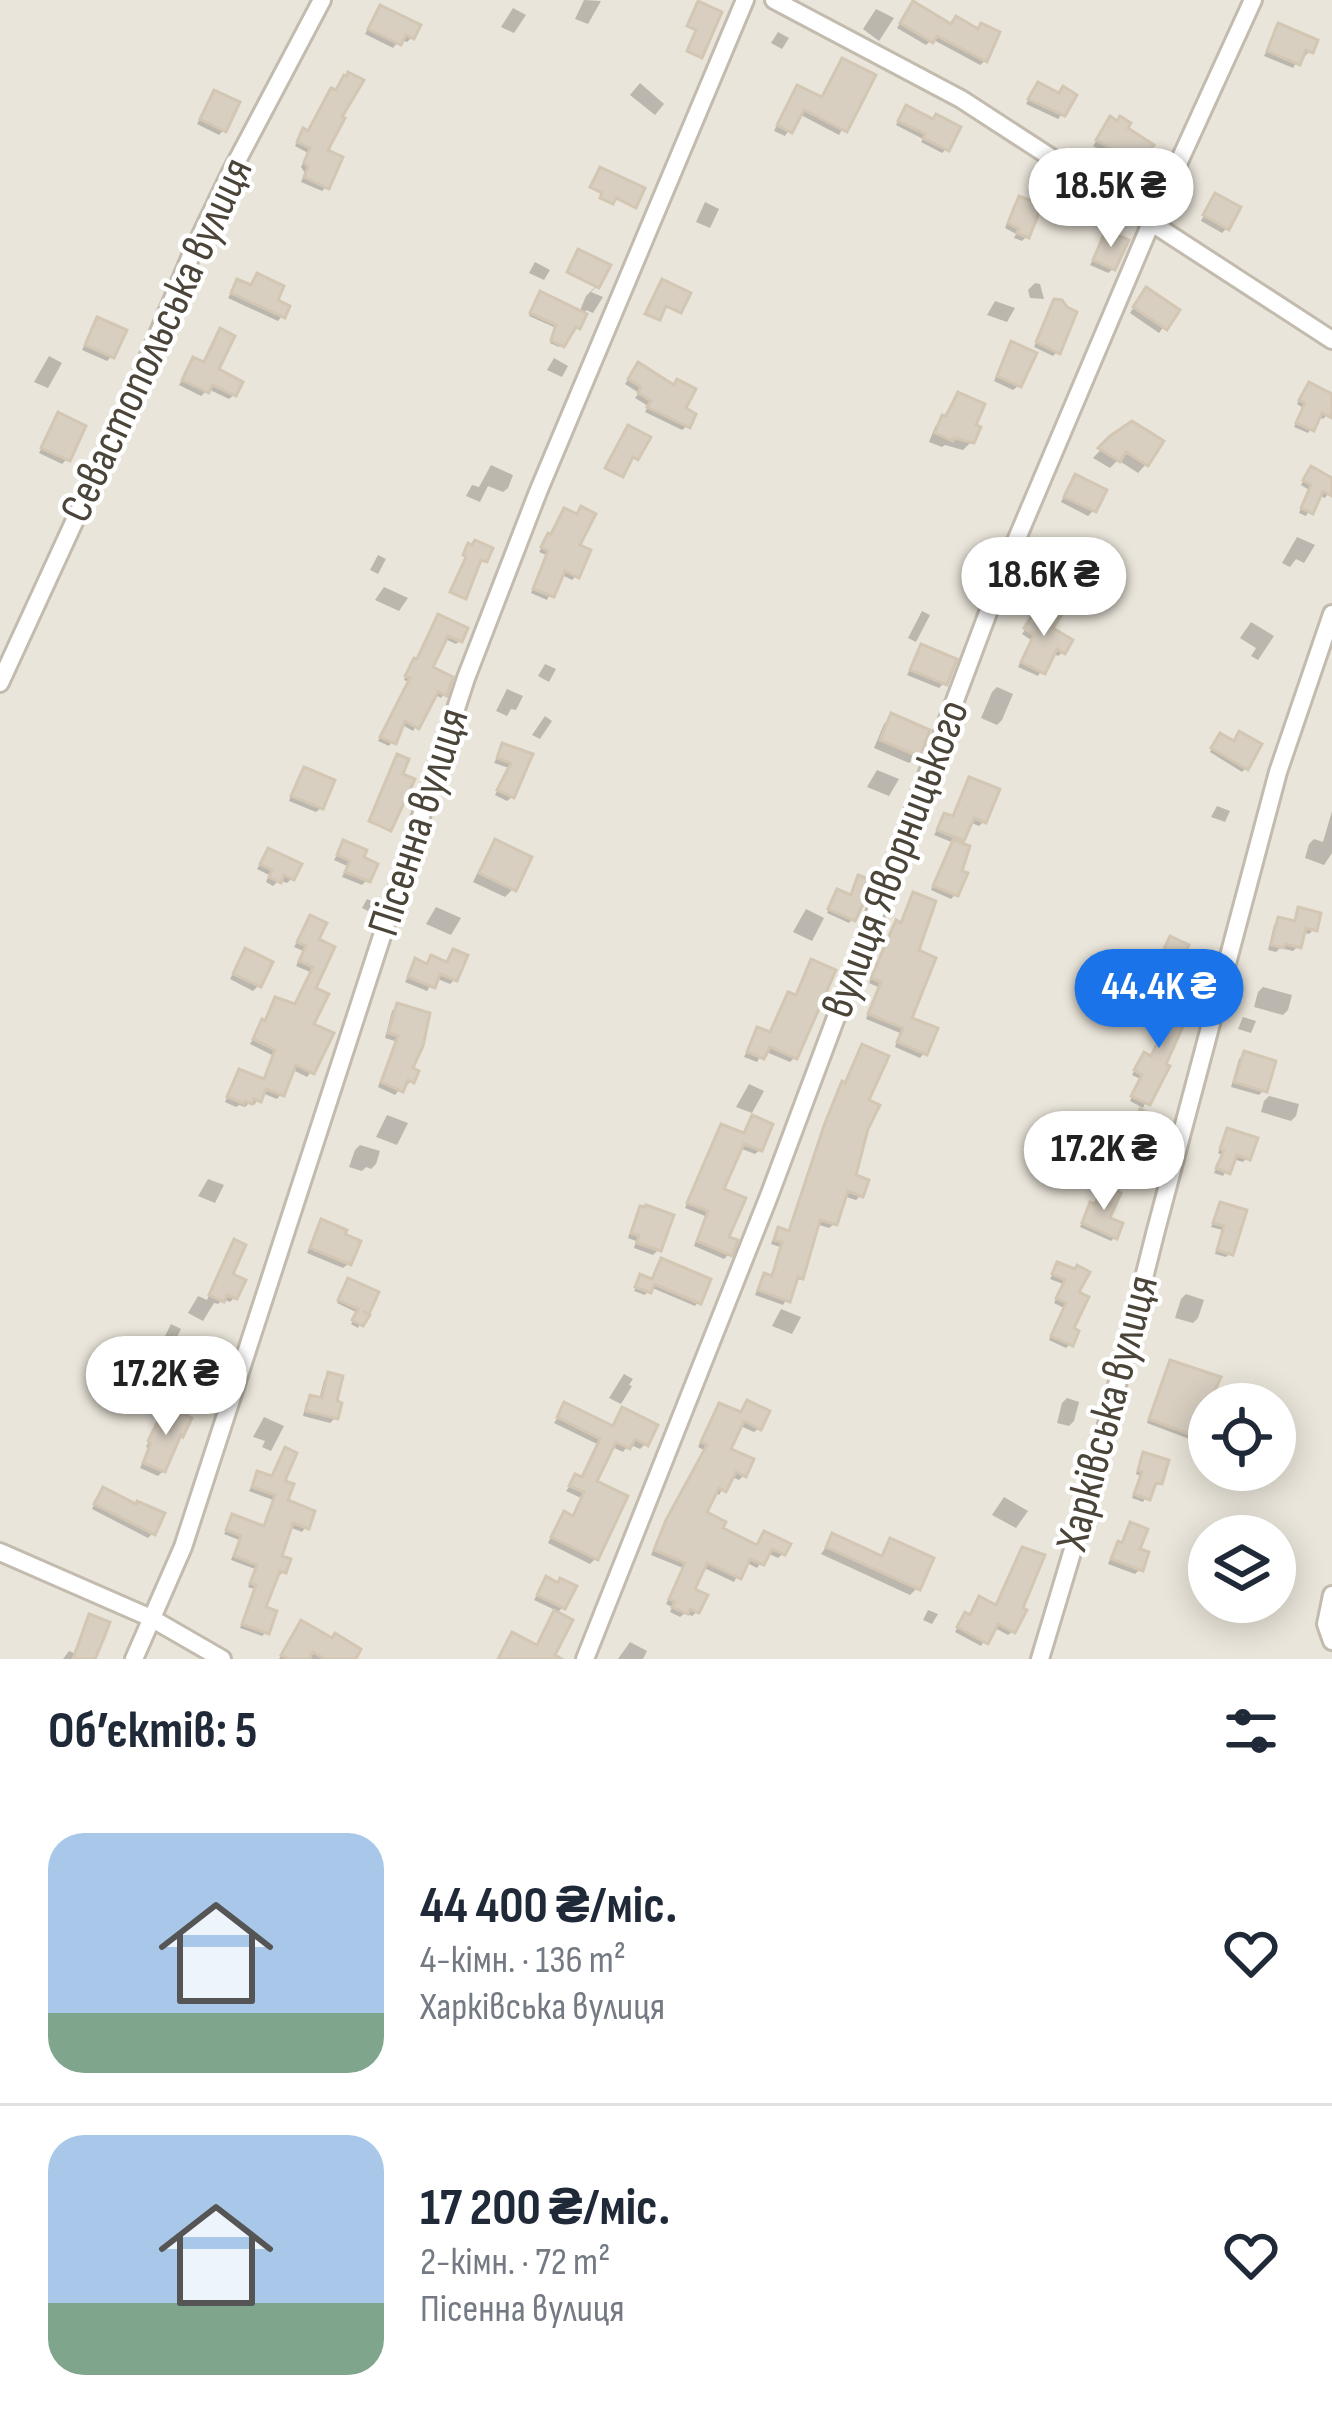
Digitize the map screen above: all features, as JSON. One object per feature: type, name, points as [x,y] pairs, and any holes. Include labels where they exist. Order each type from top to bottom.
[{"type":"street","name":"Севастопольська вулиця","points":[[0,683],[200,237],[322,0]]},
{"type":"street","name":"Пісенна вулиця","points":[[134,1659],[183,1547],[466,678],[538,492],[745,0]]},
{"type":"street","points":[[774,0],[961,99],[1332,340]]},
{"type":"street","name":"вулиця Яворницького","points":[[586,1659],[770,1196],[1007,562],[1151,223],[1253,0]]},
{"type":"street","name":"Харківська вулиця","points":[[1040,1659],[1089,1496],[1277,772],[1332,614]]},
{"type":"street","points":[[0,1552],[151,1618],[222,1659]]},
{"type":"street","points":[[1332,1595],[1326,1624],[1332,1641]]},
{"type":"shaded area","points":[[0,0],[1332,0],[1332,1659],[0,1659]]},
{"type":"building","points":[[698,1],[722,12],[702,58],[687,51],[696,30],[687,26]]},
{"type":"building","points":[[913,1],[951,24],[956,16],[978,29],[981,23],[1000,32],[987,62],[937,36],[933,43],[900,23]]},
{"type":"building","points":[[380,5],[421,25],[414,39],[406,35],[401,45],[368,29]]},
{"type":"building","points":[[1278,23],[1318,40],[1313,53],[1306,50],[1300,65],[1267,51]]},
{"type":"building","points":[[842,58],[876,75],[847,132],[804,110],[792,133],[777,125],[797,85],[822,97]]},
{"type":"building","points":[[348,72],[364,80],[328,150],[343,157],[329,189],[304,177],[310,148],[297,142],[331,88],[336,90]]},
{"type":"building","points":[[1038,82],[1059,93],[1063,86],[1077,95],[1065,116],[1028,99]]},
{"type":"building","points":[[214,90],[240,102],[226,132],[200,119]]},
{"type":"building","points":[[906,105],[961,127],[949,151],[898,121]]},
{"type":"building","points":[[1110,116],[1131,123],[1128,128],[1154,145],[1141,166],[1096,140]]},
{"type":"building","points":[[600,167],[645,188],[636,208],[616,198],[613,204],[590,187]]},
{"type":"building","points":[[1215,193],[1241,207],[1229,230],[1203,215]]},
{"type":"building","points":[[1019,196],[1042,205],[1029,238],[1008,223]]},
{"type":"building","points":[[1106,230],[1129,240],[1115,270],[1093,260]]},
{"type":"building","points":[[578,249],[611,265],[599,288],[567,272]]},
{"type":"building","points":[[257,273],[284,286],[278,300],[290,306],[285,318],[231,293],[237,279],[251,285]]},
{"type":"building","points":[[662,279],[691,293],[681,313],[666,306],[660,320],[645,314]]},
{"type":"building","points":[[1146,287],[1180,310],[1167,330],[1133,307]]},
{"type":"building","points":[[540,291],[587,314],[564,347],[551,340],[556,325],[530,313]]},
{"type":"building","points":[[1054,299],[1077,312],[1060,354],[1036,342]]},
{"type":"building","points":[[97,317],[127,330],[114,358],[85,345]]},
{"type":"building","points":[[220,328],[235,336],[219,369],[243,382],[236,396],[212,385],[209,393],[182,380],[193,357],[204,362]]},
{"type":"building","points":[[1011,341],[1037,353],[1021,387],[997,376]]},
{"type":"building","points":[[638,362],[674,385],[677,379],[696,389],[686,408],[696,414],[690,428],[647,407],[651,401],[628,379]]},
{"type":"building","points":[[1309,382],[1332,394],[1332,418],[1322,413],[1314,431],[1296,423],[1305,403],[1299,400]]},
{"type":"building","points":[[958,392],[985,404],[974,443],[935,433]]},
{"type":"building","points":[[58,412],[86,426],[70,461],[41,448]]},
{"type":"building","points":[[1132,421],[1164,441],[1148,466],[1126,452],[1120,462],[1098,448]]},
{"type":"building","points":[[628,425],[651,437],[623,477],[605,468]]},
{"type":"building","points":[[1311,466],[1332,478],[1332,496],[1323,491],[1313,514],[1301,508],[1311,485],[1303,480]]},
{"type":"building","points":[[1075,474],[1107,490],[1096,512],[1064,497]]},
{"type":"building","points":[[581,506],[596,514],[580,545],[591,550],[579,578],[565,571],[554,597],[533,589],[548,551],[541,547],[548,533],[564,508],[577,514]]},
{"type":"building","points":[[475,540],[493,548],[487,562],[481,560],[466,599],[450,592],[468,543]]},
{"type":"building","points":[[1041,602],[1061,616],[1053,628],[1073,640],[1065,654],[1057,649],[1045,674],[1021,662],[1034,635],[1024,628]]},
{"type":"building","points":[[438,614],[468,628],[462,642],[448,636],[433,667],[453,677],[447,696],[438,692],[419,729],[405,721],[396,744],[380,737]]},
{"type":"building","points":[[921,644],[957,659],[947,685],[910,670]]},
{"type":"building","points":[[891,713],[930,730],[920,757],[880,740]]},
{"type":"building","points":[[1239,731],[1262,744],[1248,770],[1211,748],[1220,733],[1234,741]]},
{"type":"building","points":[[502,743],[533,754],[514,798],[497,790],[511,763],[497,758]]},
{"type":"building","points":[[397,754],[409,759],[403,774],[415,779],[391,831],[369,821]]},
{"type":"building","points":[[304,767],[335,780],[323,809],[291,796]]},
{"type":"building","points":[[969,777],[1000,789],[986,823],[974,818],[964,841],[937,830],[944,813],[953,816]]},
{"type":"building","points":[[495,839],[532,857],[516,891],[479,873]]},
{"type":"building","points":[[343,840],[367,850],[364,857],[378,864],[370,882],[345,872],[350,861],[337,855]]},
{"type":"building","points":[[953,840],[970,846],[962,871],[968,873],[958,896],[933,886]]},
{"type":"building","points":[[268,848],[302,864],[294,880],[284,875],[281,883],[269,877],[272,870],[260,864]]},
{"type":"building","points":[[858,875],[874,881],[855,921],[828,909],[837,889],[851,895]]},
{"type":"building","points":[[913,892],[936,901],[919,950],[936,958],[912,1018],[938,1028],[927,1055],[897,1042],[903,1028],[868,1014],[881,982],[871,978]]},
{"type":"building","points":[[1298,907],[1321,913],[1317,931],[1306,928],[1301,948],[1271,945],[1278,917],[1295,921]]},
{"type":"building","points":[[310,915],[327,923],[319,939],[335,947],[316,988],[329,994],[314,1024],[334,1033],[314,1074],[296,1065],[284,1096],[266,1089],[261,1102],[254,1099],[244,1104],[227,1097],[239,1069],[264,1079],[275,1050],[253,1039],[262,1019],[265,1021],[275,997],[295,1004],[313,967],[299,961],[306,946],[297,942]]},
{"type":"building","points":[[1170,936],[1189,945],[1185,954],[1190,956],[1181,975],[1157,964]]},
{"type":"building","points":[[245,948],[273,962],[261,987],[233,974]]},
{"type":"building","points":[[453,949],[468,955],[457,981],[440,974],[435,988],[408,977],[415,958],[427,964],[431,955],[447,962]]},
{"type":"building","points":[[811,959],[836,970],[797,1059],[770,1047],[764,1059],[747,1052],[757,1027],[770,1032],[788,992],[796,995]]},
{"type":"building","points":[[1152,997],[1189,1013],[1150,1105],[1131,1096],[1142,1075],[1134,1070],[1144,1052],[1151,1056],[1168,1022],[1145,1012]]},
{"type":"building","points":[[397,1003],[430,1013],[413,1068],[419,1071],[403,1092],[381,1082],[398,1036],[388,1033]]},
{"type":"building","points":[[862,1044],[889,1056],[869,1100],[880,1105],[856,1175],[869,1180],[863,1197],[848,1191],[837,1225],[820,1220],[803,1279],[798,1277],[790,1302],[758,1290],[764,1273],[772,1276],[782,1242],[774,1240],[778,1227],[789,1231],[825,1123]]},
{"type":"building","points":[[1244,1051],[1276,1061],[1267,1092],[1234,1082]]},
{"type":"building","points":[[1140,1109],[1162,1119],[1156,1134],[1149,1131],[1139,1154],[1124,1148]]},
{"type":"building","points":[[752,1115],[773,1124],[762,1151],[744,1144],[724,1189],[746,1198],[729,1237],[738,1240],[732,1256],[697,1241],[708,1211],[687,1203],[721,1124],[744,1133]]},
{"type":"building","points":[[1227,1128],[1258,1138],[1250,1160],[1237,1155],[1230,1174],[1216,1168]]},
{"type":"building","points":[[1104,1185],[1121,1193],[1110,1218],[1123,1223],[1117,1239],[1082,1223]]},
{"type":"building","points":[[1220,1202],[1247,1210],[1233,1255],[1217,1250],[1224,1226],[1213,1223]]},
{"type":"building","points":[[640,1206],[674,1215],[661,1251],[637,1243],[639,1236],[631,1233]]},
{"type":"building","points":[[321,1219],[361,1241],[351,1265],[310,1248]]},
{"type":"building","points":[[234,1239],[246,1245],[233,1274],[246,1280],[237,1299],[227,1295],[224,1302],[209,1295]]},
{"type":"building","points":[[661,1258],[711,1279],[701,1304],[654,1284],[651,1293],[635,1287],[640,1274],[652,1279]]},
{"type":"building","points":[[1057,1262],[1090,1272],[1079,1292],[1089,1297],[1074,1328],[1079,1331],[1073,1346],[1051,1336],[1066,1303],[1056,1298],[1065,1280],[1052,1274]]},
{"type":"building","points":[[348,1278],[379,1292],[369,1314],[363,1311],[370,1315],[363,1326],[352,1320],[358,1309],[338,1300]]},
{"type":"building","points":[[1170,1360],[1221,1377],[1218,1383],[1188,1383],[1188,1433],[1149,1419]]},
{"type":"building","points":[[328,1372],[343,1376],[338,1419],[306,1411],[310,1395],[322,1398]]},
{"type":"building","points":[[747,1400],[770,1411],[761,1430],[744,1421],[731,1449],[754,1459],[746,1477],[736,1472],[726,1492],[719,1488],[707,1512],[726,1522],[723,1528],[757,1545],[764,1531],[791,1544],[785,1555],[772,1549],[764,1565],[750,1559],[741,1579],[707,1563],[695,1589],[708,1595],[699,1613],[690,1609],[688,1614],[672,1607],[675,1602],[669,1599],[685,1563],[654,1550],[707,1445],[701,1442],[719,1403],[741,1412]]},
{"type":"building","points":[[564,1402],[613,1426],[622,1407],[658,1425],[648,1446],[635,1439],[630,1449],[616,1442],[597,1481],[628,1496],[598,1560],[551,1537],[564,1511],[573,1516],[584,1492],[569,1486],[575,1474],[582,1477],[600,1439],[557,1417]]},
{"type":"building","points":[[166,1405],[192,1418],[165,1472],[143,1463]]},
{"type":"building","points":[[285,1447],[297,1453],[285,1481],[294,1484],[288,1500],[315,1511],[309,1529],[293,1523],[282,1556],[291,1559],[286,1573],[280,1571],[266,1607],[277,1611],[269,1634],[242,1624],[256,1585],[250,1583],[257,1565],[234,1556],[241,1536],[226,1530],[232,1514],[264,1526],[275,1495],[252,1487],[257,1471],[272,1476]]},
{"type":"building","points":[[1143,1452],[1169,1460],[1162,1484],[1156,1483],[1150,1500],[1134,1494]]},
{"type":"building","points":[[103,1487],[165,1513],[155,1535],[94,1504]]},
{"type":"building","points":[[1130,1522],[1148,1529],[1140,1549],[1149,1552],[1143,1571],[1111,1559]]},
{"type":"building","points":[[832,1533],[882,1556],[890,1538],[934,1558],[920,1590],[826,1547]]},
{"type":"building","points":[[1022,1547],[1045,1555],[1015,1633],[998,1624],[988,1644],[957,1627],[965,1612],[970,1615],[979,1596],[996,1605]]},
{"type":"building","points":[[546,1576],[577,1586],[565,1609],[537,1595]]},
{"type":"building","points":[[554,1610],[573,1620],[555,1655],[562,1659],[498,1659],[512,1632],[537,1645]]},
{"type":"building","points":[[89,1614],[110,1622],[95,1659],[73,1659]]},
{"type":"building","points":[[301,1620],[361,1649],[356,1659],[325,1659],[313,1652],[309,1659],[281,1655]]}]
